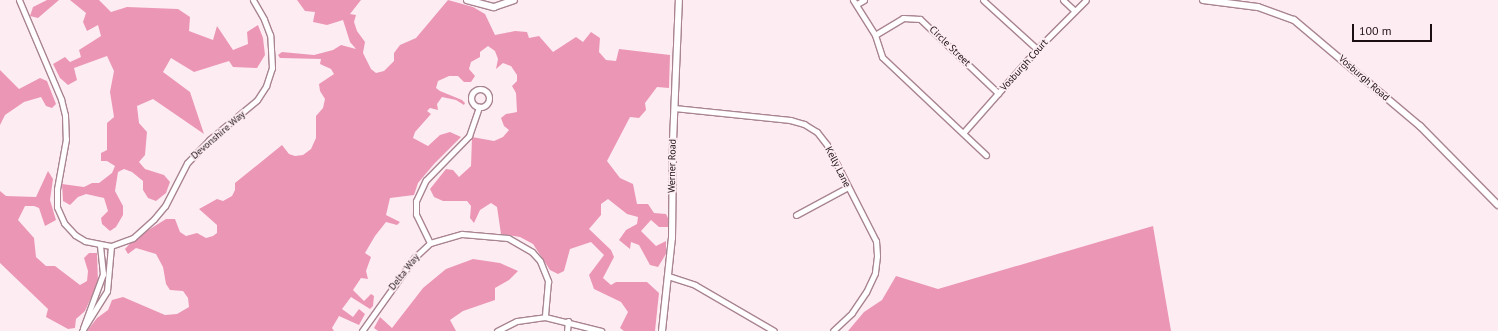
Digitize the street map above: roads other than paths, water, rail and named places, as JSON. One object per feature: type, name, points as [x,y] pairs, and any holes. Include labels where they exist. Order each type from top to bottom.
[{"type":"street","name":"Devonshire Way","points":[[19,0],[62,99],[66,115],[66,139],[57,189],[57,207],[64,223],[75,235],[100,245],[111,246],[132,238],[154,220],[166,206],[187,163],[210,140],[257,100],[266,86],[272,68],[270,35],[264,18],[252,0]]},
{"type":"street","points":[[467,0],[494,7],[514,0]]},
{"type":"street","name":"Werner Road","points":[[662,331],[672,238],[674,108],[679,0]]},
{"type":"street","points":[[864,0],[855,2],[875,35],[882,57],[986,155]]},
{"type":"street","points":[[983,0],[1037,49]]},
{"type":"street","points":[[1063,0],[1075,11]]},
{"type":"street","name":"Vosburgh Court","points":[[963,133],[1037,49],[1086,0]]},
{"type":"street","name":"Vosburgh Road","points":[[1202,0],[1258,7],[1294,20],[1420,126],[1498,205]]},
{"type":"street","name":"Circle Street","points":[[875,35],[908,16],[920,19],[998,93]]},
{"type":"street","points":[[430,243],[416,214],[416,201],[426,180],[469,136],[479,107]]},
{"type":"street","name":"Kelly Lane","points":[[674,108],[790,120],[804,124],[817,132],[827,145],[876,241],[877,256],[875,273],[866,292],[852,313],[833,331]]},
{"type":"street","points":[[796,215],[848,187]]},
{"type":"street","name":"Delta Way","points":[[362,331],[407,266],[430,243],[462,234],[485,234],[521,244],[532,252],[546,273],[548,281],[545,317]]},
{"type":"street","points":[[100,245],[103,274],[82,331],[107,291],[111,246]]},
{"type":"street","points":[[668,276],[695,285],[774,331]]},
{"type":"street","points":[[497,331],[517,321],[545,317],[568,321],[601,331]]},
{"type":"street","points":[[567,331],[568,321]]}]
